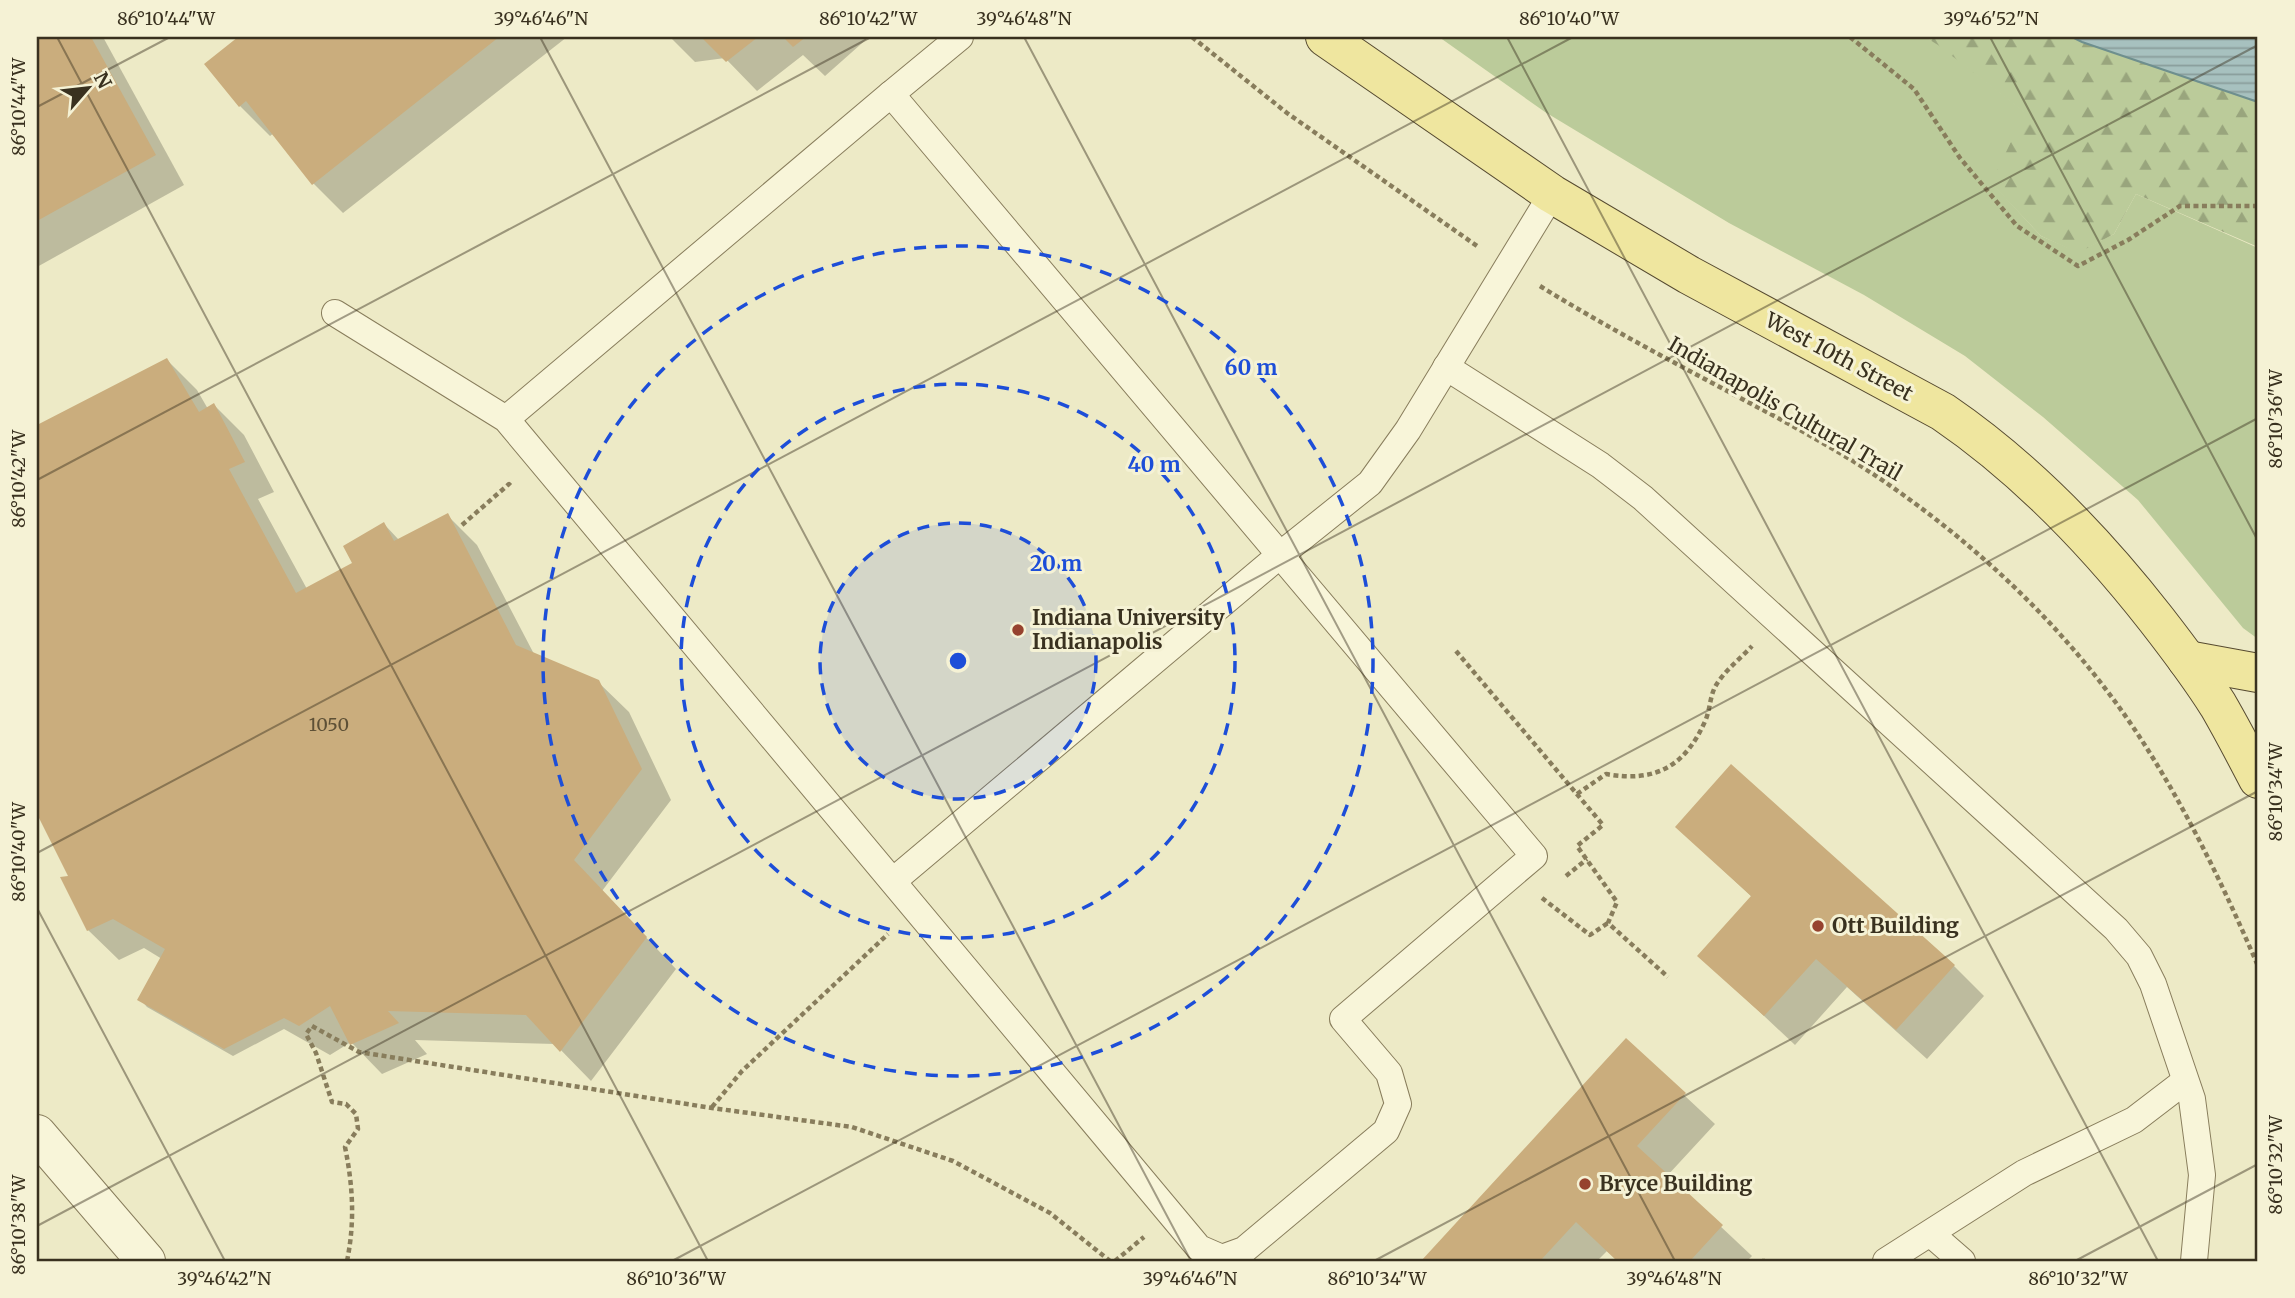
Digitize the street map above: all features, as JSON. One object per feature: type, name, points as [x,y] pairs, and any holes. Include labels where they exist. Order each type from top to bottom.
[{"type":"main road","name":"West 10th Street","points":[[1325,37],[1552,194],[1689,275],[1943,412],[1971,431],[2026,478],[2126,583],[2187,660],[2216,702],[2258,779]]},
{"type":"main road","points":[[2187,660],[2258,673]]},
{"type":"street","points":[[37,1134],[146,1261]]},
{"type":"lane","points":[[506,419],[960,37]]},
{"type":"lane","points":[[335,313],[506,419],[1199,1248],[1222,1258],[1244,1250],[1386,1131],[1398,1104],[1389,1073],[1342,1020],[1534,856],[891,94]]},
{"type":"lane","points":[[893,881],[1280,555],[1370,483],[1408,430],[1552,194]]},
{"type":"lane","points":[[1446,367],[1600,466],[1643,498],[2097,910],[2139,956],[2153,984],[2192,1099],[2202,1175],[2194,1261]]},
{"type":"lane","points":[[1886,1261],[2024,1173],[2134,1120],[2185,1082]]},
{"type":"lane","points":[[1931,1234],[1962,1261]]},
{"type":"path","name":"Indianapolis Cultural Trail","points":[[1192,37],[1287,113],[1508,267],[1593,318],[1863,467],[1990,563],[2070,646],[2108,692],[2139,736],[2200,842],[2258,966]]},
{"type":"path","points":[[1850,37],[1914,89],[1960,158],[2017,226],[2078,266],[2127,240],[2180,206],[2258,206]]},
{"type":"path","points":[[1577,794],[1606,775],[1653,776],[1684,755],[1699,736],[1715,688],[1753,646]]},
{"type":"path","points":[[1456,651],[1603,825],[1577,846],[1617,902],[1608,923],[1590,935],[1541,897],[1550,890]]},
{"type":"path","points":[[1559,882],[1587,859]]},
{"type":"path","points":[[1608,923],[1668,977]]},
{"type":"path","points":[[712,1108],[742,1071],[890,932]]},
{"type":"path","points":[[347,1261],[354,1214],[352,1180],[345,1147],[358,1129],[356,1114],[346,1104],[332,1102],[316,1053],[306,1034],[312,1026],[359,1052],[712,1108],[852,1127],[953,1161],[1050,1213],[1110,1261]]},
{"type":"green space","points":[[1439,37],[1925,37],[1938,44],[2026,113],[1992,183],[2041,236],[2078,252],[2114,234],[2136,194],[2258,248],[2258,639],[2243,628],[2138,500],[2043,417],[1965,356],[1864,295],[1729,223],[1545,112]]},
{"type":"green space","points":[[1925,37],[2072,37],[2258,102],[2258,247],[2136,194],[2114,234],[2078,253],[2041,236],[1991,183],[2025,113]]},
{"type":"water","points":[[2072,37],[2258,37],[2258,102],[2082,42]]},
{"type":"building","points":[[37,37],[91,37],[156,155],[37,221]]},
{"type":"building","points":[[238,37],[499,37],[312,185],[246,101],[239,107],[204,64]]},
{"type":"building","points":[[701,37],[758,37],[726,62]]},
{"type":"building","points":[[783,37],[806,37],[793,47]]},
{"type":"building","points":[[167,358],[199,412],[214,403],[245,462],[229,469],[296,593],[352,563],[343,546],[384,522],[394,541],[448,513],[516,645],[599,680],[642,769],[574,860],[647,937],[560,1052],[526,1015],[388,1011],[399,1023],[350,1045],[330,1006],[299,1026],[284,1018],[224,1049],[137,1000],[165,949],[113,919],[87,931],[60,877],[68,876],[37,814],[37,425]]},
{"type":"building","name":"Ott Building","points":[[1731,764],[1955,965],[1896,1030],[1816,959],[1764,1016],[1697,956],[1751,896],[1675,827]]},
{"type":"building","name":"Bryce Building","points":[[1626,1038],[1686,1093],[1637,1146],[1723,1225],[1690,1261],[1617,1261],[1576,1222],[1540,1261],[1421,1261]]},
{"type":"place","name":"Indiana University Indianapolis","points":[[1018,630]]},
{"type":"place","name":"Ott Building","points":[[1818,926]]},
{"type":"place","name":"Bryce Building","points":[[1585,1184]]}]
